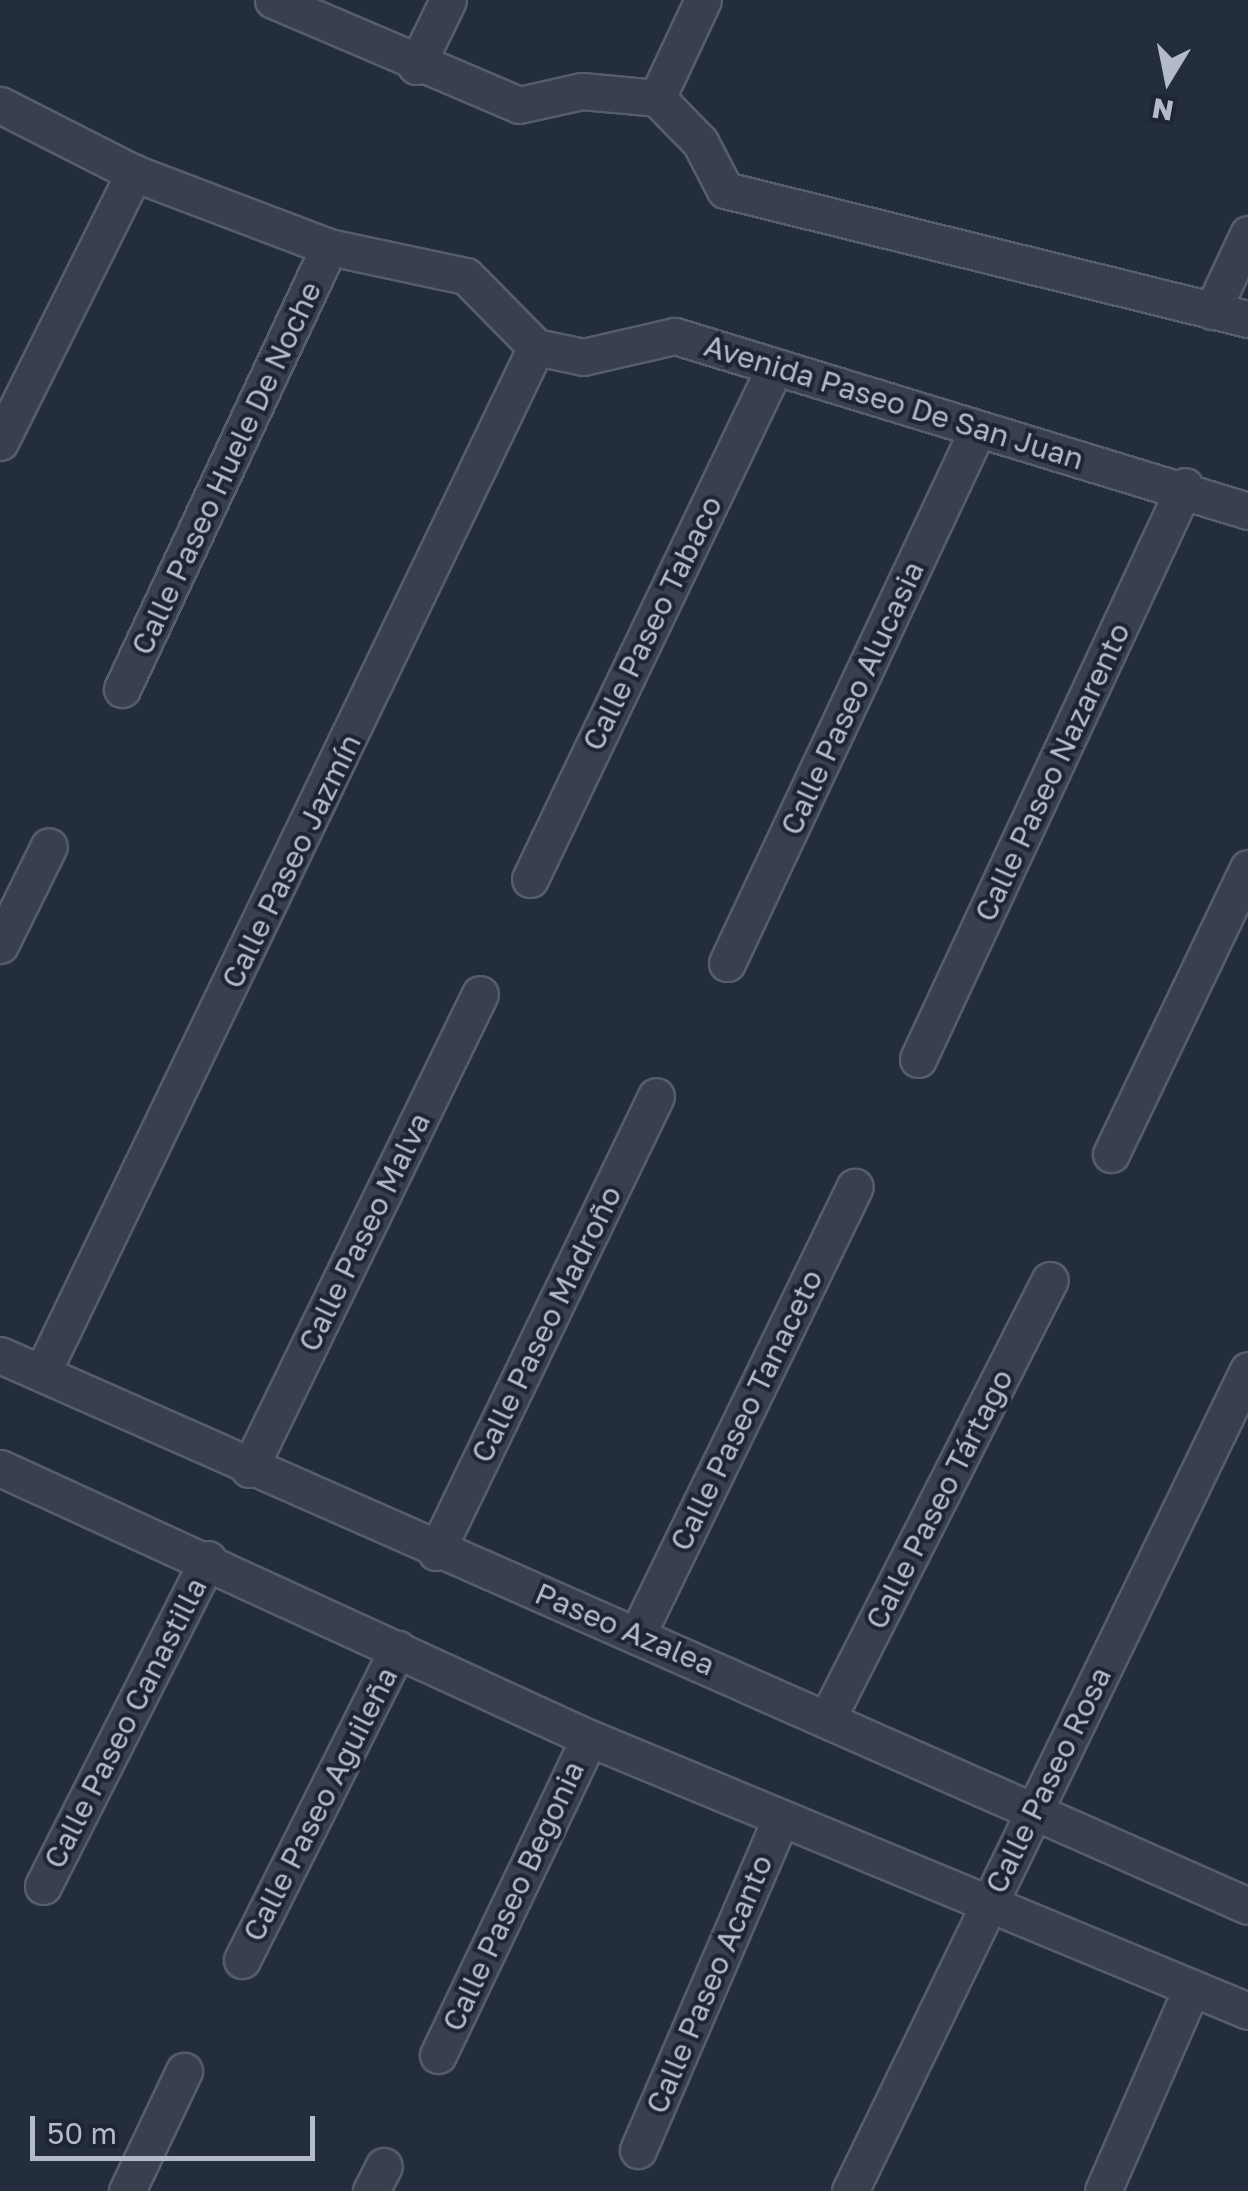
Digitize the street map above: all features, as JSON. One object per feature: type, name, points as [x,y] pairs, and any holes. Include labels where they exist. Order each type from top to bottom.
[{"type":"street","points":[[273,0],[416,66],[519,105],[582,91],[657,98],[700,142],[726,190],[1248,318]]},
{"type":"street","points":[[416,66],[448,0]]},
{"type":"street","points":[[657,98],[703,0]]},
{"type":"street","points":[[0,104],[134,174],[329,247],[466,276],[536,347]]},
{"type":"street","points":[[0,442],[134,174]]},
{"type":"street","points":[[1212,312],[1248,234]]},
{"type":"street","name":"Calle Paseo Huele De Noche","points":[[122,689],[329,247]]},
{"type":"street","name":"Avenida Paseo De San Juan","points":[[536,347],[582,358],[675,336],[976,433],[1185,486],[1248,510]]},
{"type":"street","name":"Calle Paseo Jazmín","points":[[42,1374],[536,347]]},
{"type":"street","name":"Calle Paseo Tabaco","points":[[530,879],[774,368]]},
{"type":"street","name":"Calle Paseo Alucasia","points":[[727,963],[976,433]]},
{"type":"street","name":"Calle Paseo Nazarento","points":[[918,1059],[1185,486]]},
{"type":"street","points":[[0,945],[49,846]]},
{"type":"street","points":[[1111,1154],[1248,868]]},
{"type":"street","name":"Calle Paseo Malva","points":[[249,1469],[480,994]]},
{"type":"street","name":"Calle Paseo Madroño","points":[[436,1552],[656,1096]]},
{"type":"street","name":"Calle Paseo Tanaceto","points":[[638,1633],[855,1187]]},
{"type":"street","name":"Calle Paseo Tártago","points":[[828,1717],[1050,1280]]},
{"type":"street","name":"Paseo Azalea","points":[[0,1355],[436,1552],[638,1633],[1031,1812],[1246,1900]]},
{"type":"street","name":"Calle Paseo Rosa","points":[[850,2191],[1248,1370]]},
{"type":"street","points":[[0,1468],[208,1559],[589,1738],[987,1908],[1248,2011]]},
{"type":"street","name":"Calle Paseo Canastilla","points":[[42,1886],[208,1559]]},
{"type":"street","name":"Calle Paseo Aguileña","points":[[242,1960],[398,1648]]},
{"type":"street","name":"Calle Paseo Begonia","points":[[438,2054],[589,1738]]},
{"type":"street","name":"Calle Paseo Acanto","points":[[638,2150],[781,1818]]},
{"type":"street","points":[[1103,2191],[1192,1990]]},
{"type":"street","points":[[127,2191],[184,2071]]}]
